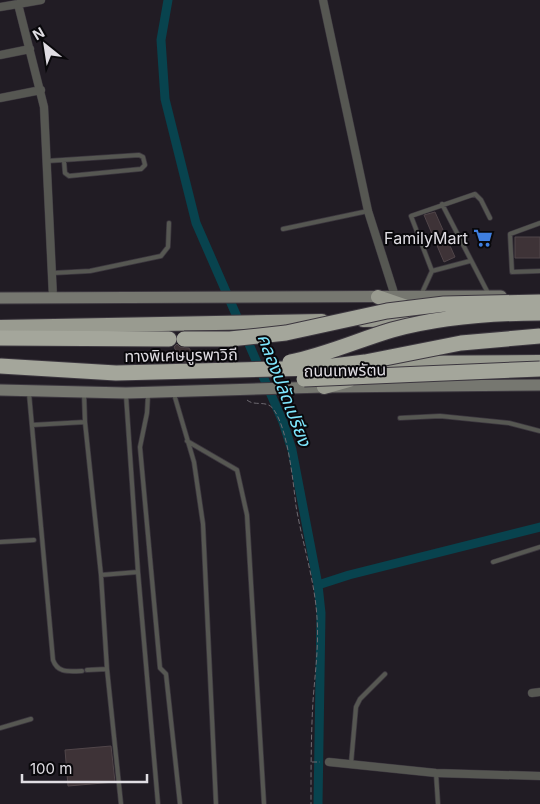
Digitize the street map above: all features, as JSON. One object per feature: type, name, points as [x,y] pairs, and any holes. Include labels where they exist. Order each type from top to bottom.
[{"type":"highway","points":[[378,297],[442,319]]},
{"type":"highway","name":"ทางพิเศษบูรพาวิถี","points":[[0,338],[239,338],[286,333],[378,313],[434,305],[540,302]]},
{"type":"highway","points":[[247,368],[306,359],[406,327],[484,315],[540,313]]},
{"type":"highway","points":[[0,327],[540,319]]},
{"type":"highway","name":"ทางพิเศษบูรพาวิถี","points":[[0,366],[116,373],[343,365],[460,343],[540,336]]},
{"type":"highway","name":"ถนนเทพรัตน","points":[[247,368],[277,364],[540,362]]},
{"type":"highway","points":[[324,387],[407,363]]},
{"type":"highway","points":[[0,374],[116,381],[225,380],[540,369]]},
{"type":"main road","points":[[0,298],[540,296]]},
{"type":"main road","name":"ถนนเทพรัตน","points":[[0,390],[126,393],[324,387],[540,385]]},
{"type":"street","points":[[0,7],[41,0]]},
{"type":"street","points":[[322,0],[368,211],[395,296]]},
{"type":"street","points":[[18,4],[44,107],[53,297]]},
{"type":"street","points":[[0,55],[30,50]]},
{"type":"street","points":[[0,98],[41,90]]},
{"type":"street","points":[[329,762],[436,773],[540,776]]},
{"type":"lane","points":[[47,161],[139,155],[143,157],[145,165],[141,169],[69,176],[65,173],[64,161]]},
{"type":"lane","points":[[420,297],[432,271],[411,216],[474,194],[481,200],[490,218]]},
{"type":"lane","points":[[442,204],[489,296]]},
{"type":"lane","points":[[283,229],[368,211]]},
{"type":"lane","points":[[53,273],[90,271],[161,256],[168,247],[169,223]]},
{"type":"lane","points":[[540,223],[510,234],[512,272],[540,271]]},
{"type":"lane","points":[[432,271],[470,261]]},
{"type":"lane","points":[[29,390],[56,668],[62,671],[107,669]]},
{"type":"lane","points":[[84,392],[85,422],[101,575],[107,669],[121,804]]},
{"type":"lane","points":[[148,392],[147,413],[140,447],[160,668],[166,674],[180,804]]},
{"type":"lane","points":[[173,392],[194,462],[203,524],[216,804]]},
{"type":"lane","points":[[126,393],[138,572],[158,804]]},
{"type":"lane","points":[[400,418],[440,416],[509,423],[540,431]]},
{"type":"lane","points":[[32,425],[85,422]]},
{"type":"lane","points":[[187,441],[237,470],[247,515],[264,804]]},
{"type":"lane","points":[[0,542],[34,540]]},
{"type":"lane","points":[[494,562],[540,547]]},
{"type":"lane","points":[[101,575],[138,572]]},
{"type":"lane","points":[[351,764],[356,707],[360,699],[385,674]]},
{"type":"lane","points":[[0,728],[31,719]]},
{"type":"lane","points":[[436,773],[438,804]]},
{"type":"path","points":[[246,399],[252,403],[265,403],[272,407],[280,425],[290,464],[316,606],[317,645],[311,762],[311,804]]},
{"type":"path","points":[[311,762],[317,762]]},
{"type":"building","points":[[435,212],[455,257],[444,262],[424,215]]},
{"type":"building","points":[[515,237],[540,237],[540,258],[515,258]]},
{"type":"building","points":[[177,344],[180,347],[189,348],[197,362],[182,362],[174,347]]},
{"type":"building","points":[[111,746],[115,782],[68,786],[65,750]]},
{"type":"waterway","name":"คลองปลัดเปรียง","points":[[168,0],[161,40],[165,99],[196,223],[283,422],[292,450],[318,585],[321,613],[318,804]]},
{"type":"waterway","points":[[318,585],[349,575],[540,527]]},
{"type":"place","name":"FamilyMart","points":[[483,238]]}]
